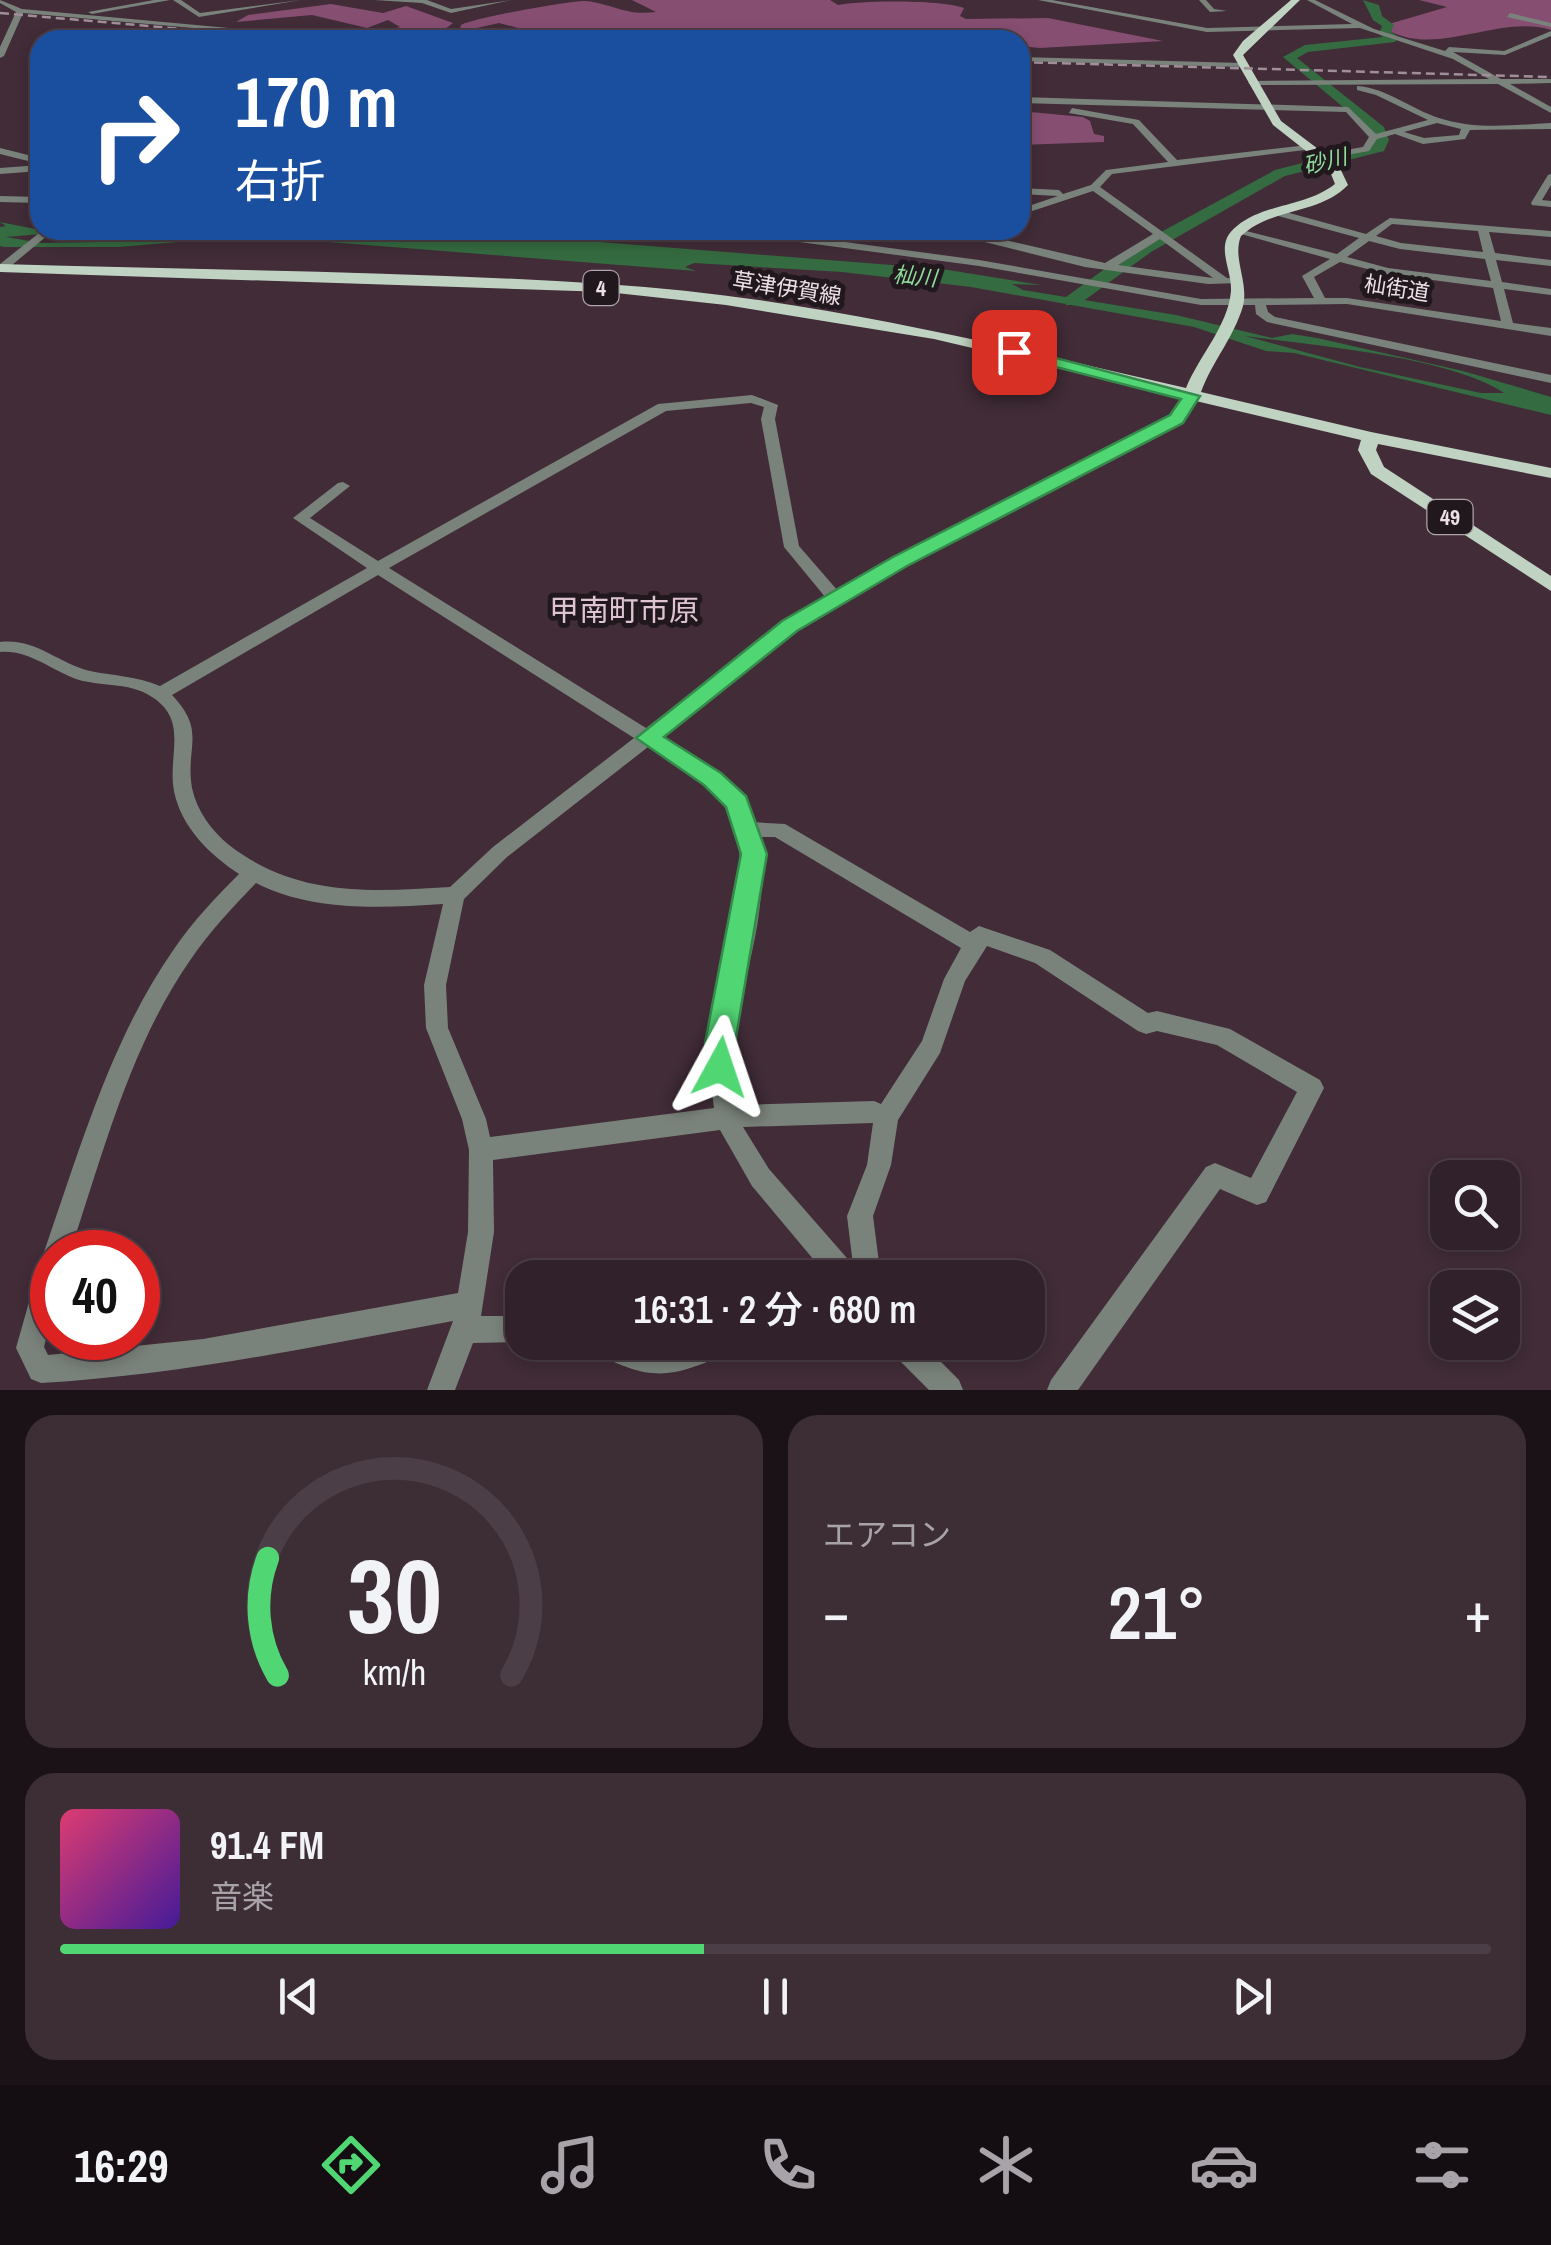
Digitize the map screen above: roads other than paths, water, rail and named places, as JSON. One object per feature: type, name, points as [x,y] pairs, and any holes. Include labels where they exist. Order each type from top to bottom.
[{"type":"main road","points":[[1193,390],[1233,308],[1229,252],[1238,230],[1340,188],[1341,176],[1288,136],[1266,107],[1239,51],[1296,0]]},
{"type":"main road","name":"草津伊賀線","points":[[5,265],[668,294],[934,334],[1193,390],[1371,437],[1551,473]]},
{"type":"main road","name":"49","points":[[1371,437],[1367,450],[1377,470],[1551,586]]},
{"type":"street","points":[[0,0],[20,12],[238,30]]},
{"type":"street","points":[[62,15],[167,0]]},
{"type":"street","points":[[176,0],[199,14],[298,0]]},
{"type":"street","points":[[227,0],[240,8]]},
{"type":"street","points":[[377,0],[423,1],[460,10],[508,0]]},
{"type":"street","points":[[460,10],[470,0]]},
{"type":"street","points":[[1042,0],[1178,26],[1260,31],[1362,26]]},
{"type":"street","points":[[1202,0],[1212,11],[1223,11]]},
{"type":"street","points":[[1310,0],[1362,26],[1449,54],[1551,110]]},
{"type":"street","points":[[0,56],[20,12]]},
{"type":"street","points":[[1510,16],[1551,25]]},
{"type":"street","points":[[0,30],[12,30]]},
{"type":"street","points":[[1449,54],[1449,49],[1461,47],[1505,53],[1551,32]]},
{"type":"street","points":[[1030,59],[1243,65]]},
{"type":"street","points":[[1252,83],[1551,81]]},
{"type":"street","points":[[1342,83],[1386,96],[1434,120],[1466,128],[1551,126]]},
{"type":"street","points":[[1528,97],[1551,95]]},
{"type":"street","points":[[1030,100],[1348,110],[1382,135]]},
{"type":"street","points":[[1043,100],[1044,108],[1136,122],[1173,161]]},
{"type":"street","points":[[1339,119],[1382,135],[1423,141],[1462,137],[1466,128]]},
{"type":"street","points":[[1324,160],[1366,148],[1382,135],[1434,120]]},
{"type":"street","points":[[1030,208],[1094,187],[1109,172],[1305,147]]},
{"type":"street","points":[[0,151],[30,161]]},
{"type":"street","points":[[0,171],[30,166]]},
{"type":"street","points":[[1551,177],[1536,203],[1551,204]]},
{"type":"street","points":[[1094,187],[1162,238],[1229,280]]},
{"type":"street","points":[[1030,192],[1069,194]]},
{"type":"street","points":[[0,199],[30,200]]},
{"type":"street","points":[[1275,212],[1365,238],[1491,258],[1551,263]]},
{"type":"street","points":[[1320,299],[1308,276],[1323,263],[1339,259],[1390,221],[1551,234]]},
{"type":"street","points":[[1238,230],[1408,275],[1551,292]]},
{"type":"street","points":[[1483,230],[1508,325]]},
{"type":"street","points":[[1113,268],[1162,238]]},
{"type":"street","points":[[5,265],[36,240]]},
{"type":"street","name":"杣街道","points":[[829,240],[1233,308],[1260,302],[1320,299],[1551,332]]},
{"type":"street","points":[[990,240],[1053,258],[1229,280]]},
{"type":"street","points":[[1260,302],[1262,314],[1271,320],[1551,379]]},
{"type":"street","points":[[441,1390],[468,1317],[481,1232],[481,1150],[474,1119],[437,1028],[435,985],[455,895],[500,852],[790,626],[835,598],[1176,419],[1193,390]]},
{"type":"street","points":[[161,694],[663,407],[752,399],[771,406],[769,427],[792,547],[835,598]]},
{"type":"street","points":[[343,486],[300,518],[713,779],[737,803],[754,854],[720,1043],[721,1091],[727,1119],[749,1159],[831,1260]]},
{"type":"street","points":[[0,647],[32,648],[74,672],[161,694],[182,717],[188,741],[182,780],[189,810],[205,834],[252,875],[281,888],[328,894],[395,899],[455,895]]},
{"type":"street","points":[[748,830],[778,830],[976,946]]},
{"type":"street","points":[[65,1230],[124,1065],[160,986],[232,892],[252,875]]},
{"type":"street","points":[[866,1260],[860,1216],[879,1165],[886,1117],[932,1046],[955,979],[980,935],[1023,946],[1146,1024],[1156,1021],[1222,1036],[1312,1088],[1256,1193],[1215,1175],[1061,1390]]},
{"type":"street","points":[[481,1150],[727,1119],[874,1112],[886,1117]]},
{"type":"street","points":[[160,1358],[468,1317],[505,1325]]},
{"type":"street","points":[[36,1360],[41,1369],[90,1368],[146,1360]]},
{"type":"street","points":[[636,1360],[666,1360]]},
{"type":"street","points":[[920,1360],[949,1390]]},
{"type":"water","points":[[0,222],[30,228],[30,235],[6,237],[41,243],[202,240],[119,247],[4,247],[0,246],[0,227],[6,226]]},
{"type":"water","name":"杣川","points":[[265,240],[574,240],[942,269],[1041,285],[1012,284],[1023,290],[1176,315],[1272,338],[1292,334],[1317,338],[1463,371],[1551,397],[1551,415],[1294,353],[1266,351],[1194,327],[971,287],[842,272],[694,263],[685,267],[696,271]],"holes":[[[1245,336],[1342,348],[1451,370],[1504,393],[1481,393],[1360,367]]]},
{"type":"waterway","name":"砂川","points":[[1368,0],[1375,7],[1377,18],[1388,25],[1385,34],[1393,37]]},
{"type":"waterway","name":"砂川","points":[[1072,301],[1145,248],[1280,173],[1379,148],[1379,130],[1289,57],[1305,49],[1391,40]]},
{"type":"railway","points":[[0,13],[194,30]]},
{"type":"railway","points":[[1030,62],[1551,77]]},
{"type":"district","name":"甲南町市原","points":[[624,611]]}]
